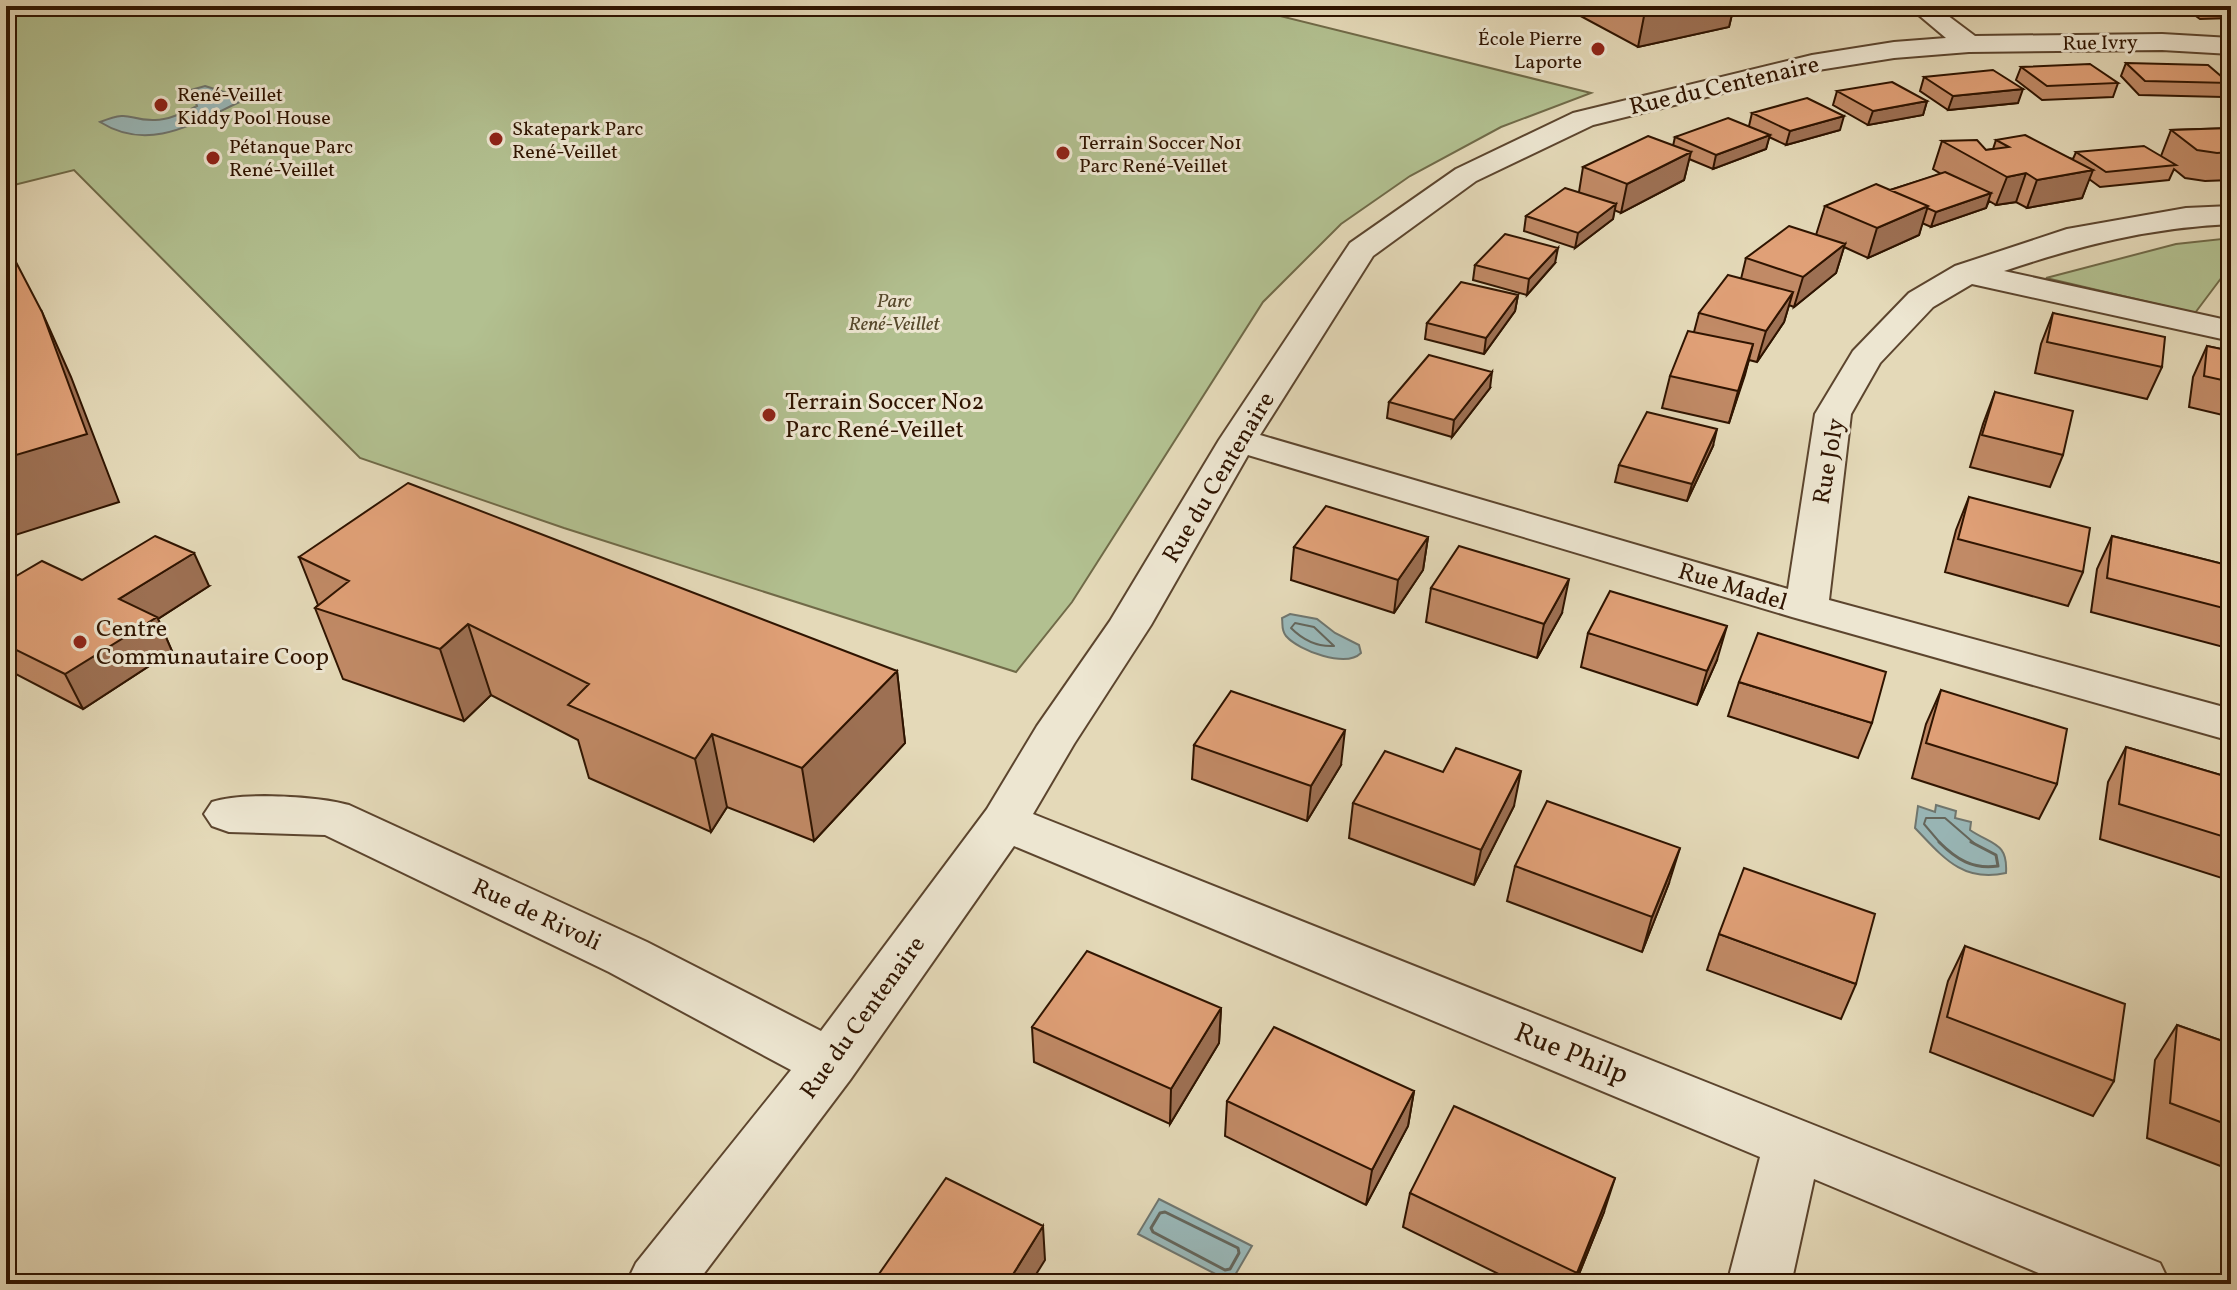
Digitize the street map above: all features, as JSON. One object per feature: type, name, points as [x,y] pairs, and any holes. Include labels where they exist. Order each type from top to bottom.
[{"type":"street","points":[[1920,6],[1969,44]]},
{"type":"street","name":"Rue Ivry","points":[[1969,44],[2162,42],[2231,46]]},
{"type":"street","name":"Rue du Centenaire","points":[[658,1284],[830,1063],[1004,822],[1054,737],[1129,625],[1238,440],[1361,250],[1466,175],[1583,119],[1812,63],[1894,50],[1969,44]]},
{"type":"street","name":"Rue Joly","points":[[1807,608],[1833,414],[1865,358],[1921,300],[1967,273],[2078,236],[2186,217],[2231,215]]},
{"type":"street","points":[[1967,273],[2231,331]]},
{"type":"street","name":"Rue Madel","points":[[1238,440],[1807,608],[2231,725]]},
{"type":"street","name":"Rue de Rivoli","points":[[229,814],[332,818],[628,957],[830,1063]]},
{"type":"street","name":"Rue Philp","points":[[1004,822],[2138,1284]]},
{"type":"street","points":[[1759,1284],[1793,1142]]},
{"type":"green space","name":"Parc René-Veillet","points":[[6,6],[1240,6],[1591,93],[1501,127],[1410,176],[1341,224],[1263,302],[1072,602],[1016,672],[564,528],[360,458],[74,170],[6,187]]},
{"type":"green space","points":[[2231,238],[2231,265],[2195,313],[2046,278],[2176,244]]},
{"type":"water","points":[[205,86],[246,99],[192,124],[156,135],[119,131],[100,122],[125,116],[146,120],[171,117],[197,106],[191,90]]},
{"type":"water","points":[[1290,614],[1317,619],[1335,633],[1359,645],[1361,653],[1345,659],[1334,658],[1301,647],[1283,632],[1282,618]]},
{"type":"water","points":[[1936,805],[1956,811],[1955,818],[1971,822],[1970,830],[1997,846],[2004,855],[2006,873],[1991,875],[1965,871],[1934,848],[1915,828],[1918,806],[1935,812]]},
{"type":"water","points":[[1159,1199],[1252,1246],[1231,1282],[1138,1234]]},
{"type":"building","points":[[1635,6],[1670,6],[1645,11]]},
{"type":"building","points":[[2126,63],[2208,65],[2229,83],[2145,81]]},
{"type":"building","points":[[2090,64],[2118,83],[2047,86],[2021,67]]},
{"type":"building","points":[[1993,70],[2023,89],[1953,96],[1924,77]]},
{"type":"building","points":[[1892,82],[1927,101],[1873,111],[1837,91]]},
{"type":"building","points":[[1807,98],[1844,116],[1790,131],[1752,113]]},
{"type":"building","points":[[1728,118],[1770,135],[1716,155],[1675,137]]},
{"type":"building","points":[[2231,128],[2231,152],[2217,153],[2197,150],[2171,130]]},
{"type":"building","points":[[2025,135],[2093,170],[2037,180],[2026,173],[2007,177],[1942,141],[1977,140],[1986,150],[2009,147],[1996,140]]},
{"type":"building","points":[[1648,136],[1691,152],[1627,184],[1583,167]]},
{"type":"building","points":[[2144,146],[2176,165],[2106,172],[2076,152]]},
{"type":"building","points":[[1945,172],[1991,193],[1936,212],[1890,190]]},
{"type":"building","points":[[1876,184],[1928,206],[1877,228],[1825,206]]},
{"type":"building","points":[[1565,188],[1616,204],[1578,233],[1526,216]]},
{"type":"building","points":[[1789,226],[1845,244],[1803,277],[1746,258]]},
{"type":"building","points":[[1505,234],[1558,248],[1529,279],[1475,265]]},
{"type":"building","points":[[6,243],[42,312],[87,434],[6,458]]},
{"type":"building","points":[[1728,275],[1793,292],[1766,331],[1699,313]]},
{"type":"building","points":[[1461,282],[1518,295],[1486,338],[1427,323]]},
{"type":"building","points":[[2053,313],[2165,337],[2162,367],[2047,342]]},
{"type":"building","points":[[1688,331],[1753,344],[1738,391],[1670,376]]},
{"type":"building","points":[[2207,346],[2231,351],[2231,382],[2204,376]]},
{"type":"building","points":[[1429,355],[1492,372],[1454,420],[1389,402]]},
{"type":"building","points":[[1995,392],[2073,411],[2063,455],[1982,435]]},
{"type":"building","points":[[1647,412],[1717,429],[1692,484],[1619,465]]},
{"type":"building","points":[[408,483],[897,671],[802,768],[712,734],[695,759],[568,705],[589,684],[468,624],[440,649],[315,608],[349,581],[299,557]]},
{"type":"building","points":[[1969,497],[2090,528],[2083,572],[1958,539]]},
{"type":"building","points":[[1326,506],[1428,537],[1398,580],[1294,547]]},
{"type":"building","points":[[155,536],[194,553],[119,599],[157,617],[65,674],[6,645],[6,582],[42,561],[82,580]]},
{"type":"building","points":[[2112,536],[2231,566],[2231,610],[2107,578]]},
{"type":"building","points":[[1459,546],[1569,579],[1544,624],[1431,588]]},
{"type":"building","points":[[1610,591],[1727,626],[1707,671],[1588,633]]},
{"type":"building","points":[[1758,633],[1886,672],[1872,723],[1739,682]]},
{"type":"building","points":[[1941,690],[2067,729],[2057,784],[1926,743]]},
{"type":"building","points":[[1231,691],[1345,730],[1311,786],[1194,745]]},
{"type":"building","points":[[2126,747],[2231,778],[2231,839],[2119,804]]},
{"type":"building","points":[[1456,748],[1521,771],[1481,850],[1353,803],[1385,751],[1443,772]]},
{"type":"building","points":[[1547,801],[1680,848],[1652,917],[1515,866]]},
{"type":"building","points":[[1744,868],[1875,914],[1856,984],[1719,934]]},
{"type":"building","points":[[1965,946],[2125,1004],[2114,1081],[1947,1017]]},
{"type":"building","points":[[1087,951],[1221,1008],[1171,1089],[1032,1027]]},
{"type":"building","points":[[2177,1025],[2231,1044],[2231,1126],[2170,1103]]},
{"type":"building","points":[[1274,1027],[1414,1091],[1372,1170],[1227,1101]]},
{"type":"building","points":[[1454,1106],[1615,1178],[1577,1273],[1410,1193]]},
{"type":"building","points":[[946,1178],[1043,1226],[1007,1284],[872,1284]]},
{"type":"place","name":"École Pierre Laporte","points":[[1598,49]]},
{"type":"place","name":"René-Veillet Kiddy Pool House","points":[[161,105]]},
{"type":"place","name":"Skatepark Parc René-Veillet","points":[[496,139]]},
{"type":"place","name":"Terrain Soccer No1 Parc René-Veillet","points":[[1063,153]]},
{"type":"place","name":"Pétanque Parc René-Veillet","points":[[213,158]]},
{"type":"place","name":"Terrain Soccer No2 Parc René-Veillet","points":[[769,415]]},
{"type":"place","name":"Centre Communautaire Coop","points":[[80,642]]}]
